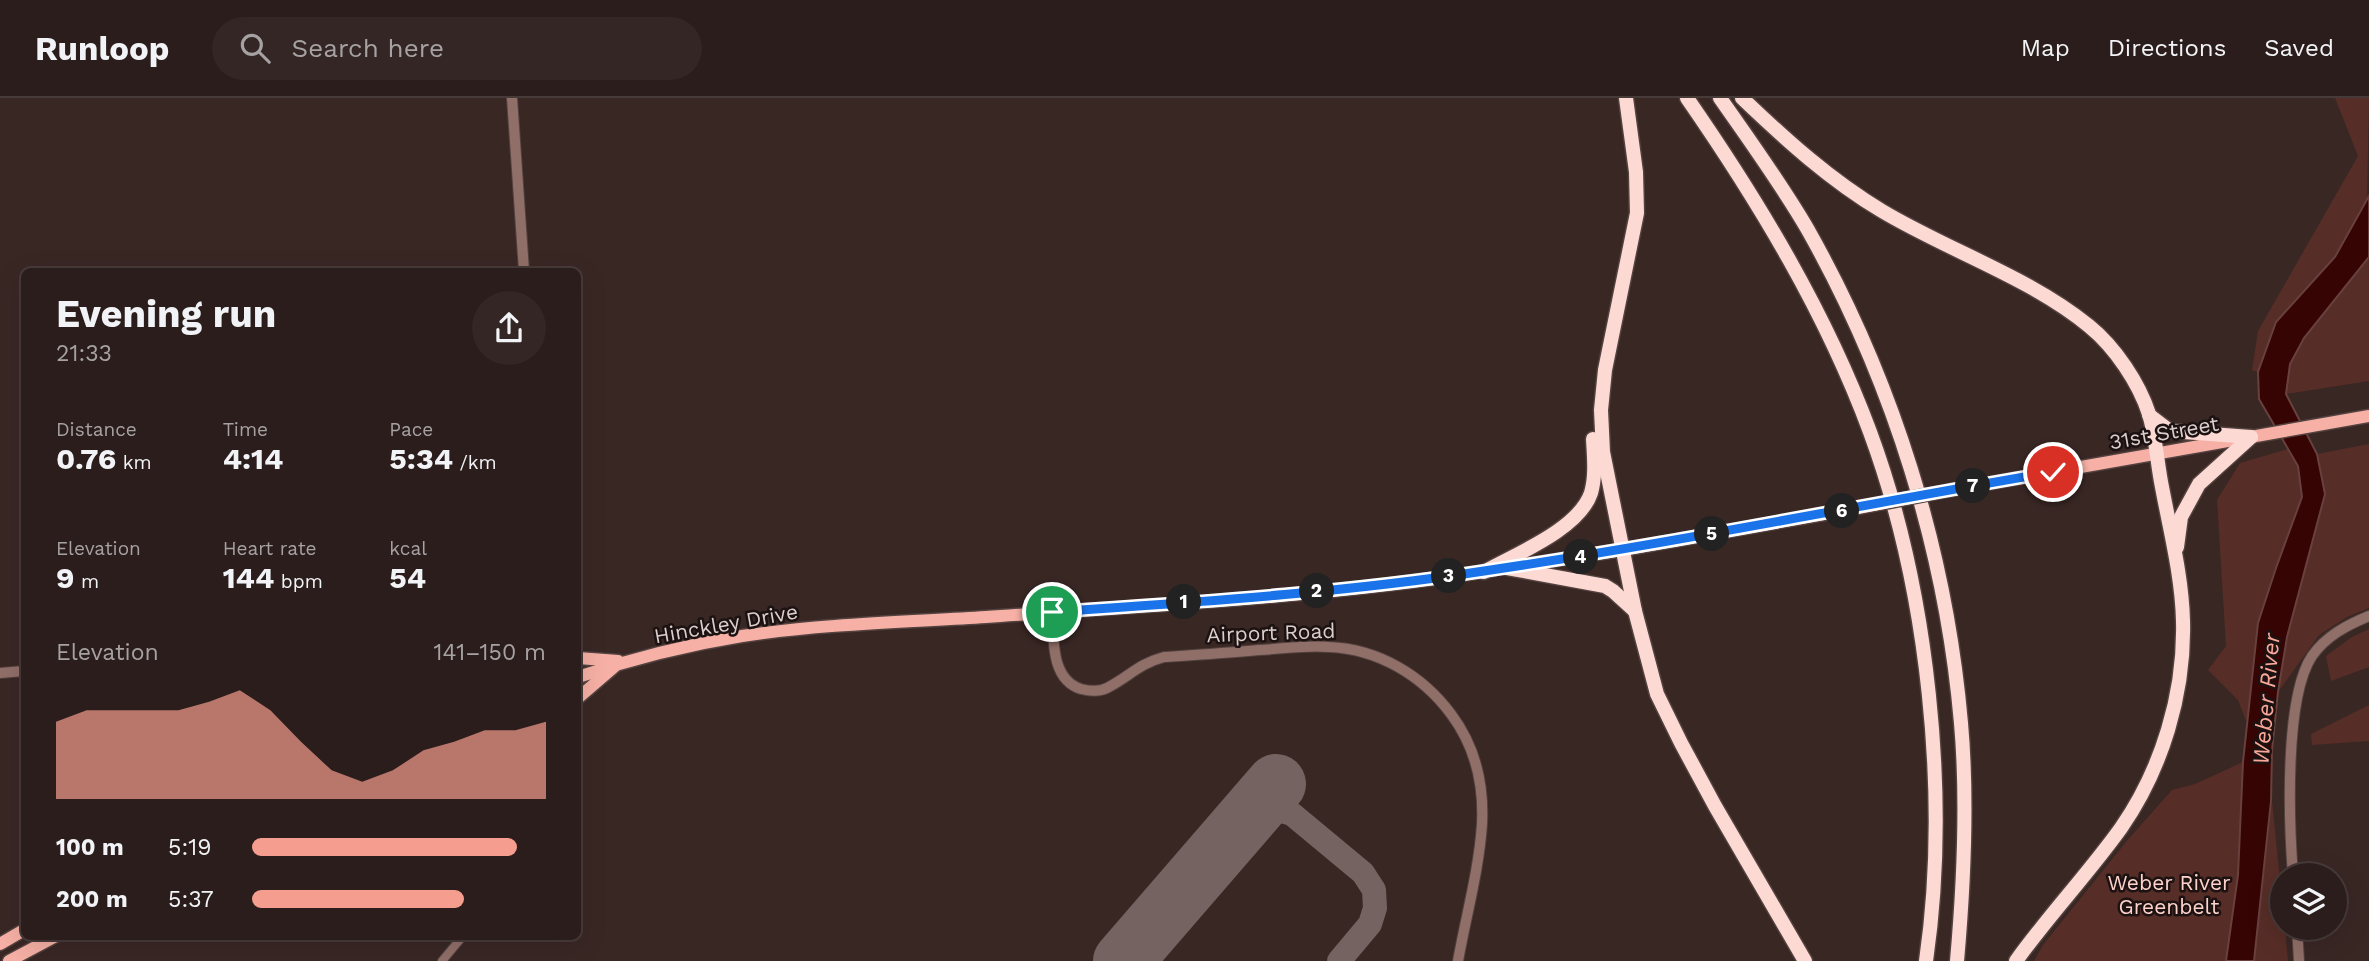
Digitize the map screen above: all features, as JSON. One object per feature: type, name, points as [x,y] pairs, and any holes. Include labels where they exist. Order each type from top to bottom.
[{"type":"highway","points":[[1626,98],[1635,159],[1637,213],[1605,370],[1601,410],[1603,452],[1622,550],[1657,694],[1715,806],[1805,961]]},
{"type":"highway","points":[[1687,98],[1737,170],[1799,277],[1864,418],[1890,492],[1919,625],[1931,731],[1936,800],[1935,869],[1926,961]]},
{"type":"highway","points":[[1720,98],[1807,229],[1850,312],[1891,410],[1917,487],[1937,565],[1961,722],[1965,805],[1957,961]]},
{"type":"highway","points":[[1742,98],[1839,183],[1882,211],[2032,288],[2066,308],[2093,329],[2133,381],[2149,415],[2176,559],[2183,619],[2182,659],[2175,700],[2148,785],[2085,876],[2016,961]]},
{"type":"highway","points":[[1484,572],[1555,533],[1583,509],[1591,493],[1593,481],[1592,424],[1595,393],[1605,370]]},
{"type":"highway","points":[[2149,415],[2171,431],[2251,438]]},
{"type":"highway","points":[[2176,559],[2181,517],[2199,484],[2251,438]]},
{"type":"highway","points":[[1507,568],[1605,586],[1635,611]]},
{"type":"main road","name":"31st Street","points":[[883,624],[1264,596],[1484,572],[1622,550],[2369,416]]},
{"type":"main road","name":"Hinckley Drive","points":[[581,676],[621,663],[743,636],[883,624]]},
{"type":"main road","points":[[581,658],[621,663]]},
{"type":"main road","points":[[581,696],[621,663]]},
{"type":"main road","points":[[0,943],[21,932]]},
{"type":"main road","points":[[10,960],[48,940]]},
{"type":"street","points":[[512,98],[524,268]]},
{"type":"street","name":"Airport Road","points":[[1052,612],[1055,651],[1062,676],[1074,687],[1089,691],[1104,690],[1145,662],[1164,657],[1297,648],[1329,647],[1358,651],[1385,660],[1419,680],[1443,703],[1462,729],[1476,760],[1481,789],[1482,825],[1458,961]]},
{"type":"street","points":[[2292,863],[2291,762],[2295,712],[2304,672],[2312,656],[2325,641],[2369,616]]},
{"type":"street","points":[[0,673],[21,671]]},
{"type":"street","points":[[442,961],[460,940]]},
{"type":"street","points":[[2298,940],[2299,961]]},
{"type":"street","points":[[0,943],[10,960]]},
{"type":"green space","points":[[2335,98],[2369,98],[2367,200],[2335,257],[2276,322],[2258,372],[2252,370],[2258,331],[2358,156]]},
{"type":"green space","points":[[2369,257],[2369,381],[2286,394],[2290,363],[2304,338]]},
{"type":"green space","points":[[2369,444],[2369,608],[2347,617],[2319,635],[2278,692],[2287,637],[2325,494],[2317,454]]},
{"type":"green space","points":[[2288,449],[2298,466],[2302,497],[2258,623],[2250,710],[2246,721],[2238,700],[2208,670],[2226,646],[2217,500],[2240,463]]},
{"type":"green space","points":[[2369,629],[2369,667],[2331,681],[2326,656],[2352,637]]},
{"type":"green space","points":[[2369,705],[2369,741],[2312,745],[2311,734]]},
{"type":"green space","name":"Weber River Greenbelt","points":[[2243,762],[2238,875],[2226,961],[2034,961],[2043,945],[2126,842],[2172,790],[2195,784]]},
{"type":"green space","name":"Weber River Greenbelt","points":[[2272,801],[2278,863],[2270,863],[2270,940],[2286,940],[2288,961],[2254,961]]},
{"type":"water","name":"Weber River","points":[[2369,196],[2369,257],[2304,338],[2290,364],[2286,394],[2317,454],[2325,494],[2287,637],[2278,692],[2272,750],[2271,801],[2254,961],[2226,961],[2238,875],[2243,762],[2258,623],[2302,497],[2298,466],[2259,399],[2258,372],[2276,322],[2335,257]]},
{"type":"taxiway","points":[[1241,824],[1265,812],[1292,814],[1363,873],[1374,890],[1375,908],[1370,924],[1339,961]]},
{"type":"runway","points":[[1123,961],[1276,784]]},
{"type":"route","points":[[1052,612],[1264,596],[1484,572],[1622,550],[2053,472]]}]
